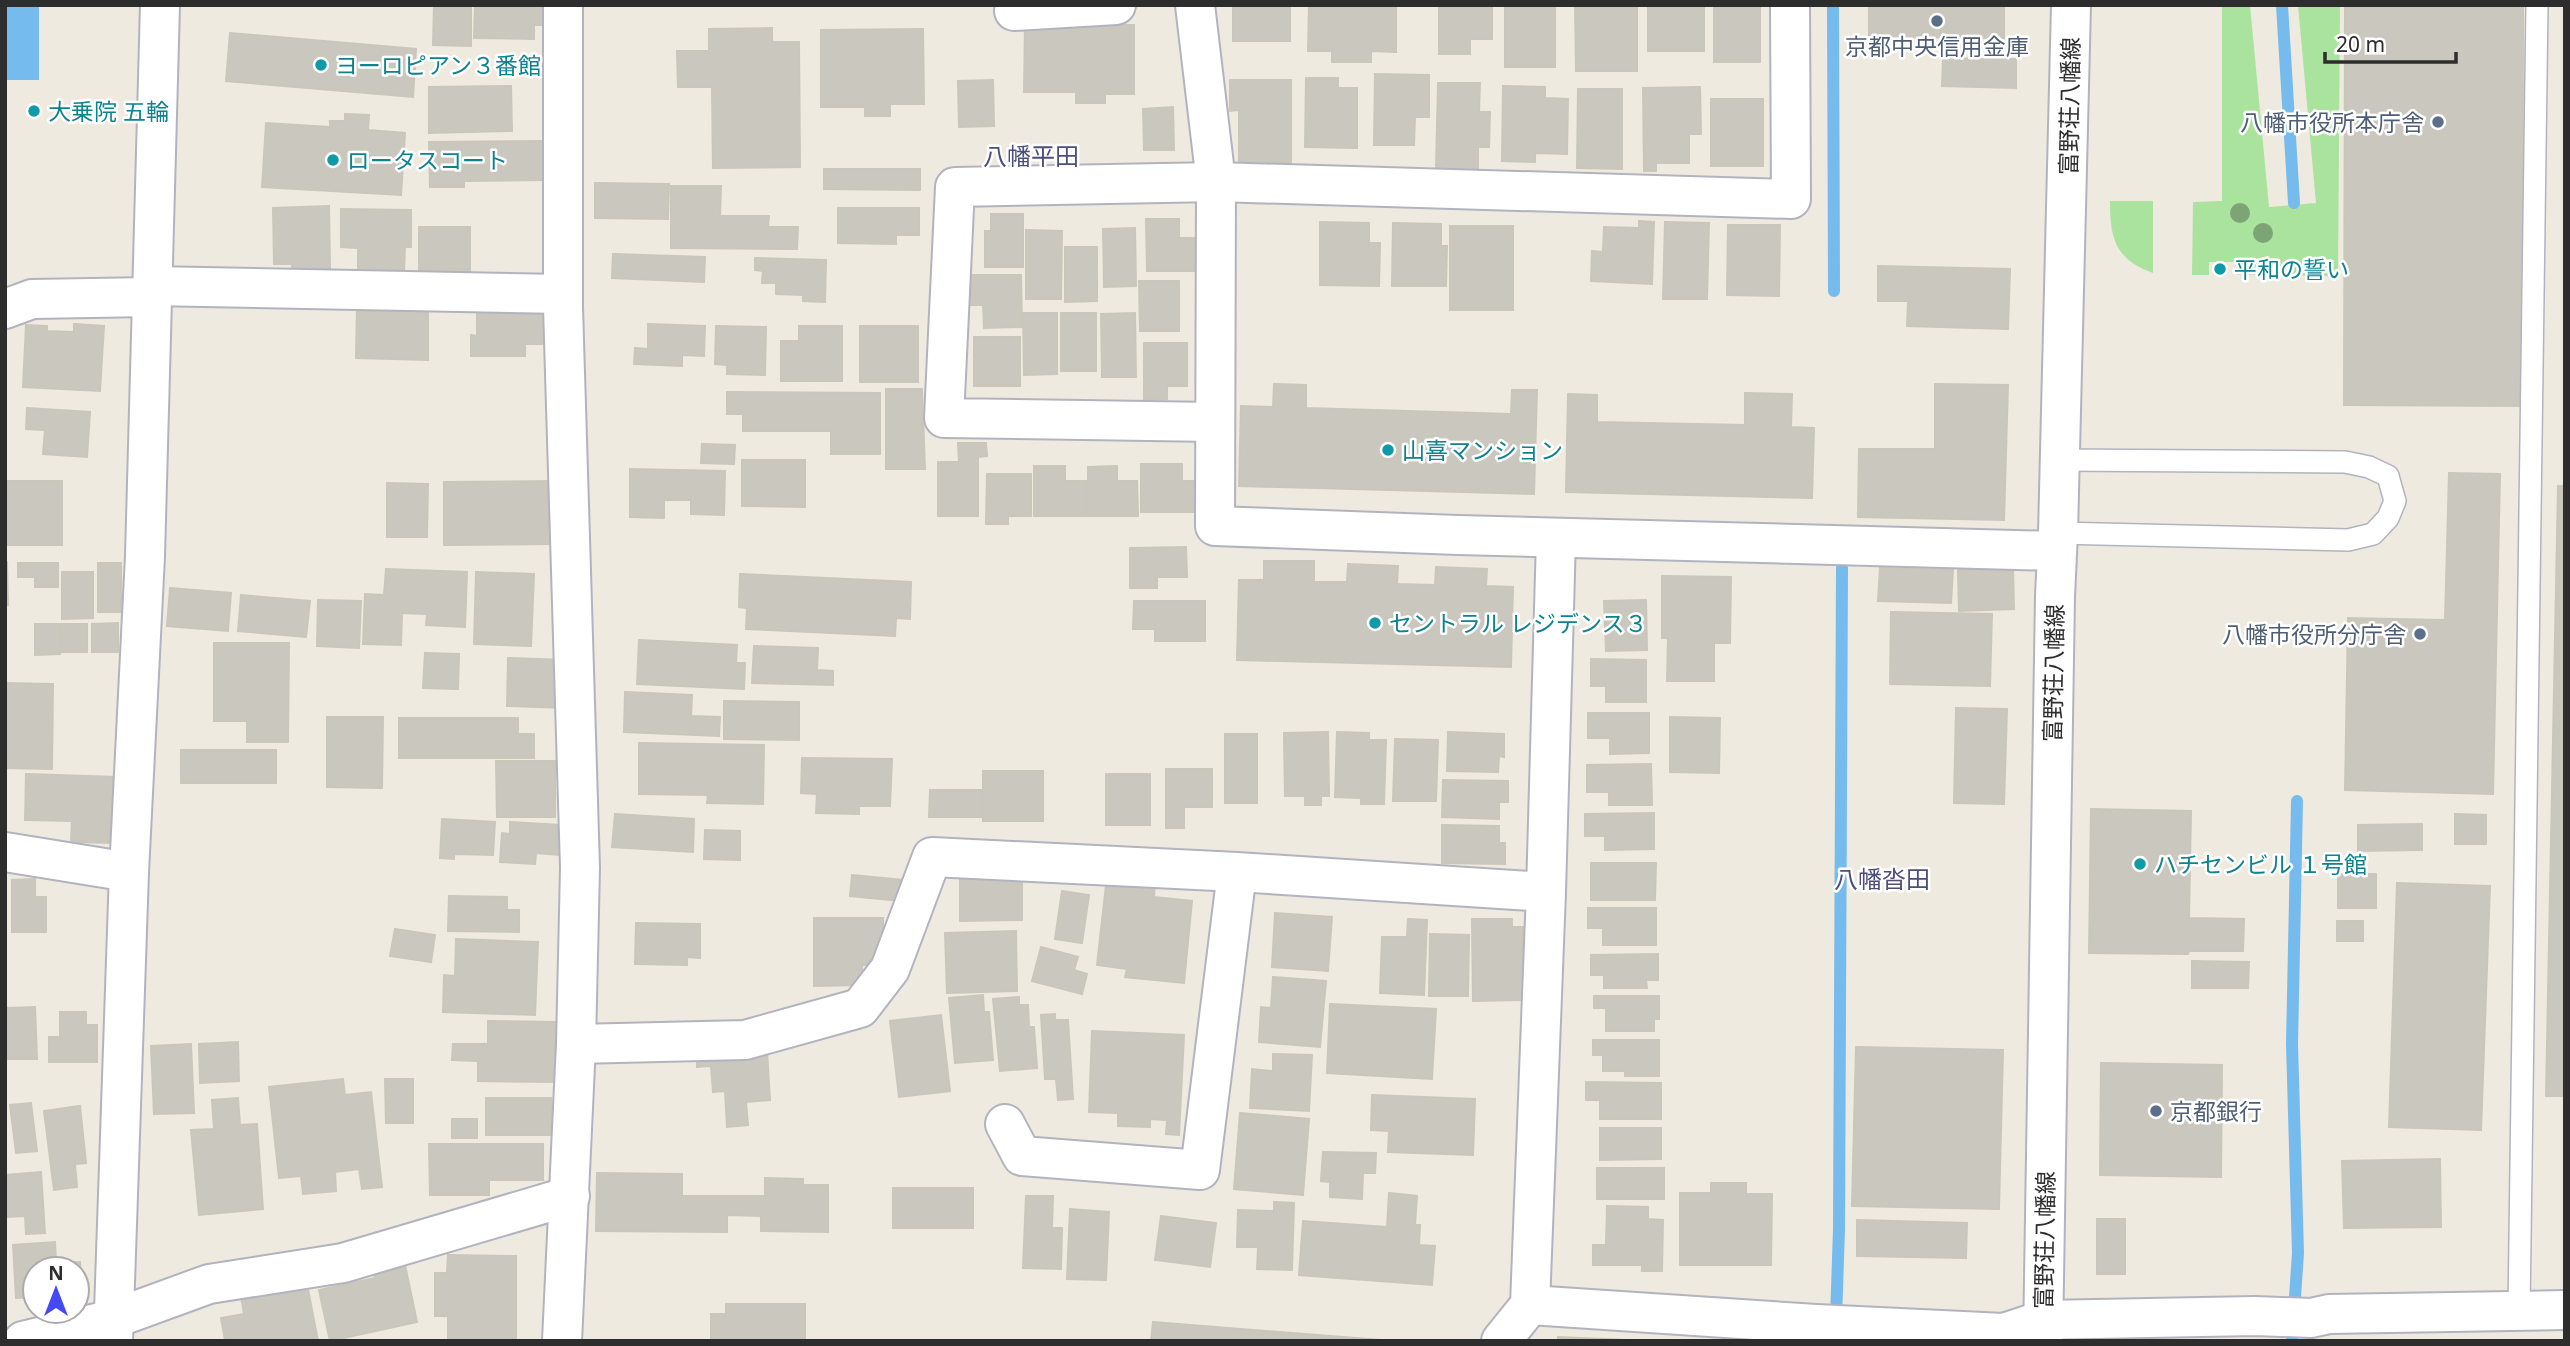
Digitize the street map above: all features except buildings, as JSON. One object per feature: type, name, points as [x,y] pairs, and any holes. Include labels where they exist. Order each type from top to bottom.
[{"type":"street","points":[[113,1330],[129,872],[145,555],[160,5]]},
{"type":"street","points":[[562,1341],[576,1044],[580,868],[563,294],[563,5]]},
{"type":"street","points":[[1014,11],[1116,5]]},
{"type":"street","points":[[1195,5],[1216,182],[1215,526],[1556,538],[2057,542]]},
{"type":"street","points":[[1215,422],[944,418],[955,187],[1216,182],[1791,199],[1790,5]]},
{"type":"street","name":"富野荘八幡線","points":[[2043,1330],[2057,542],[2071,5]]},
{"type":"street","points":[[5,309],[32,299],[151,291],[563,294]]},
{"type":"street","points":[[1501,1341],[1530,1305],[1556,538]]},
{"type":"street","points":[[5,852],[129,872]]},
{"type":"street","points":[[576,1044],[745,1040],[860,1008],[890,969],[932,857],[1237,872],[1546,892]]},
{"type":"street","points":[[1005,1124],[1022,1156],[1200,1170],[1237,872]]},
{"type":"street","points":[[23,1341],[113,1330],[209,1284],[343,1263],[570,1196]]},
{"type":"street","points":[[1530,1305],[2004,1333],[2323,1324],[2565,1310]]},
{"type":"lane","points":[[2519,1311],[2537,5]]},
{"type":"lane","points":[[2057,542],[2348,540],[2374,534],[2388,518],[2395,501],[2388,476],[2369,467],[2345,462],[2059,460]]},
{"type":"green space","points":[[2222,5],[2250,5],[2269,207],[2316,203],[2298,5],[2340,5],[2338,276],[2237,275],[2235,262],[2209,262],[2209,275],[2192,275],[2193,202],[2222,201]]},
{"type":"green space","points":[[2110,201],[2153,201],[2153,273],[2130,261],[2117,246],[2111,226]]},
{"type":"water","points":[[5,5],[39,5],[39,80],[5,80]]},
{"type":"waterway","points":[[1833,5],[1834,291]]},
{"type":"waterway","points":[[2282,5],[2294,203]]},
{"type":"waterway","points":[[1836,1319],[1839,1229],[1842,568]]},
{"type":"waterway","points":[[2292,1341],[2298,1253],[2292,1044],[2297,801]]},
{"type":"place","name":"京都中央信用金庫","points":[[1937,21]]},
{"type":"place","name":"ヨーロピアン３番館","points":[[321,65]]},
{"type":"place","name":"大乗院 五輪","points":[[34,111]]},
{"type":"place","name":"八幡市役所本庁舎","points":[[2438,122]]},
{"type":"place","name":"ロータスコート","points":[[333,160]]},
{"type":"place","name":"平和の誓い","points":[[2220,269]]},
{"type":"place","name":"山喜マンション","points":[[1388,450]]},
{"type":"place","name":"セントラル レジデンス３","points":[[1375,623]]},
{"type":"place","name":"八幡市役所分庁舎","points":[[2420,634]]},
{"type":"place","name":"ハチセンビル １号館","points":[[2140,864]]},
{"type":"place","name":"京都銀行","points":[[2156,1111]]},
{"type":"district","name":"八幡平田","points":[[1031,155]]},
{"type":"district","name":"八幡沓田","points":[[1882,878]]}]
